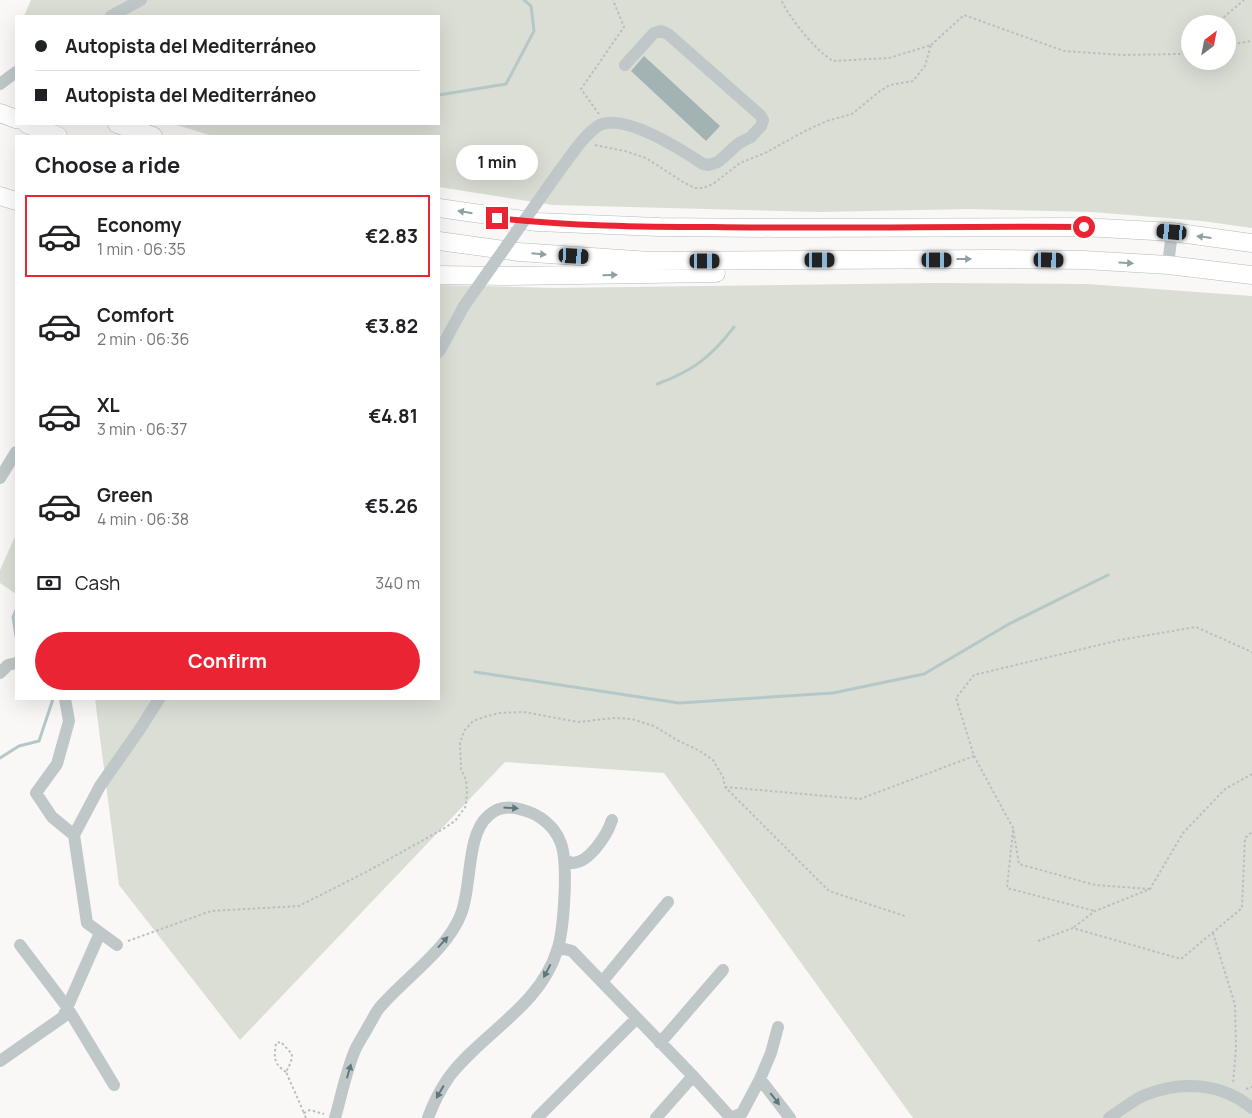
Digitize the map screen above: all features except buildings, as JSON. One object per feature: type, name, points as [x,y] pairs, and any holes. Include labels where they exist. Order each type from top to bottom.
[{"type":"highway","points":[[0,76],[15,84]]},
{"type":"highway","points":[[0,113],[15,119]]},
{"type":"highway","points":[[30,125],[55,135]]},
{"type":"highway","points":[[120,125],[150,135]]},
{"type":"highway","points":[[0,196],[15,201]]},
{"type":"highway","points":[[440,208],[537,222],[659,227],[1074,227],[1172,232],[1252,243]]},
{"type":"highway","points":[[440,241],[519,252],[650,261],[1084,260],[1168,265],[1252,275]]},
{"type":"highway","points":[[440,275],[505,276],[835,270],[878,260]]},
{"type":"street","points":[[113,15],[141,0]]},
{"type":"street","points":[[440,350],[464,306],[560,170],[592,131],[605,123],[613,122],[644,130],[703,164],[708,165],[718,162],[739,143],[751,138],[761,126],[763,120],[668,34],[661,31],[654,33],[625,65]]},
{"type":"street","points":[[0,84],[15,73]]},
{"type":"street","points":[[1168,265],[1172,232]]},
{"type":"street","points":[[0,478],[15,454]]},
{"type":"street","points":[[0,673],[8,665],[15,663]]},
{"type":"street","points":[[65,700],[69,721],[57,764],[36,793],[52,816],[74,835]]},
{"type":"street","points":[[117,945],[87,923],[74,835],[100,786],[158,700]]},
{"type":"street","points":[[335,1117],[356,1049],[380,1007],[448,936],[461,914],[475,838],[482,821],[495,810],[503,808],[510,807],[529,812],[539,817],[554,831],[560,841],[564,859],[564,890],[557,950],[547,973],[527,1001],[450,1076],[435,1100],[428,1118]]},
{"type":"street","points":[[564,890],[574,872],[603,839],[612,820]]},
{"type":"street","points":[[564,859],[571,863],[576,863],[586,857]]},
{"type":"street","points":[[602,982],[668,902]]},
{"type":"street","points":[[0,1061],[63,1017],[100,933]]},
{"type":"street","points":[[20,945],[67,1008],[114,1085]]},
{"type":"street","points":[[557,950],[565,949],[572,951],[731,1118],[742,1113],[760,1079],[771,1053],[778,1027]]},
{"type":"street","points":[[660,1043],[723,970]]},
{"type":"street","points":[[536,1118],[637,1018]]},
{"type":"street","points":[[656,1118],[693,1076]]},
{"type":"street","points":[[760,1079],[790,1118]]},
{"type":"street","points":[[1109,1118],[1144,1096],[1168,1088],[1192,1085],[1233,1094],[1252,1108]]},
{"type":"path","points":[[605,123],[581,89],[624,27],[613,0]]},
{"type":"path","points":[[781,0],[793,20],[825,56],[833,61],[889,58],[931,45],[964,15],[1064,51],[1123,55],[1180,54]]},
{"type":"path","points":[[1226,15],[1244,0]]},
{"type":"path","points":[[1236,43],[1252,40]]},
{"type":"path","points":[[583,141],[646,158],[683,182],[695,188],[703,188],[713,184],[740,163],[827,121],[852,114],[890,85],[913,81],[925,66],[931,45]]},
{"type":"path","points":[[1150,889],[1095,885],[1020,864],[1013,828],[974,756],[956,698],[974,675],[1120,640],[1196,627],[1252,652]]},
{"type":"path","points":[[117,945],[212,911],[299,906],[368,871],[443,829],[456,821],[466,806],[466,780],[461,769],[460,743],[464,731],[473,721],[484,717],[499,713],[524,712],[578,722],[614,718],[632,719],[654,726],[713,760],[725,787],[829,891],[906,916]]},
{"type":"path","points":[[725,787],[860,799],[974,756]]},
{"type":"path","points":[[1038,941],[1072,928],[1095,911],[1150,889],[1183,834],[1226,788],[1252,774]]},
{"type":"path","points":[[1013,828],[1007,888],[1095,911]]},
{"type":"path","points":[[1072,928],[1181,959],[1242,908],[1245,838],[1252,832]]},
{"type":"path","points":[[1213,933],[1235,1005],[1236,1048],[1233,1094],[1252,1087]]},
{"type":"path","points":[[286,1072],[291,1062],[292,1054],[281,1042],[276,1043],[275,1061],[286,1072],[306,1118]]},
{"type":"path","points":[[304,1113],[310,1110],[335,1117]]},
{"type":"shaded area","points":[[31,0],[1252,0],[1252,228],[1202,221],[1092,212],[969,209],[820,212],[553,205],[440,187],[440,135],[210,135],[176,125],[440,125],[440,15],[24,15]]},
{"type":"shaded area","points":[[933,283],[1087,284],[1252,296],[1252,1118],[913,1118],[664,773],[505,762],[240,1040],[119,885],[95,700],[440,700],[440,285],[554,288]]},
{"type":"shaded area","points":[[15,536],[15,593],[0,583],[0,570]]},
{"type":"waterway","points":[[440,95],[506,84],[534,31],[531,6],[524,0]]},
{"type":"waterway","points":[[657,384],[681,374],[700,362],[717,347],[734,327]]},
{"type":"waterway","points":[[475,672],[679,703],[833,693],[924,674],[1009,624],[1108,575]]},
{"type":"waterway","points":[[15,612],[13,617],[15,630]]},
{"type":"waterway","points":[[0,758],[19,746],[39,741],[53,700]]},
{"type":"route","points":[[497,218],[537,222],[679,227],[1084,227]]}]
